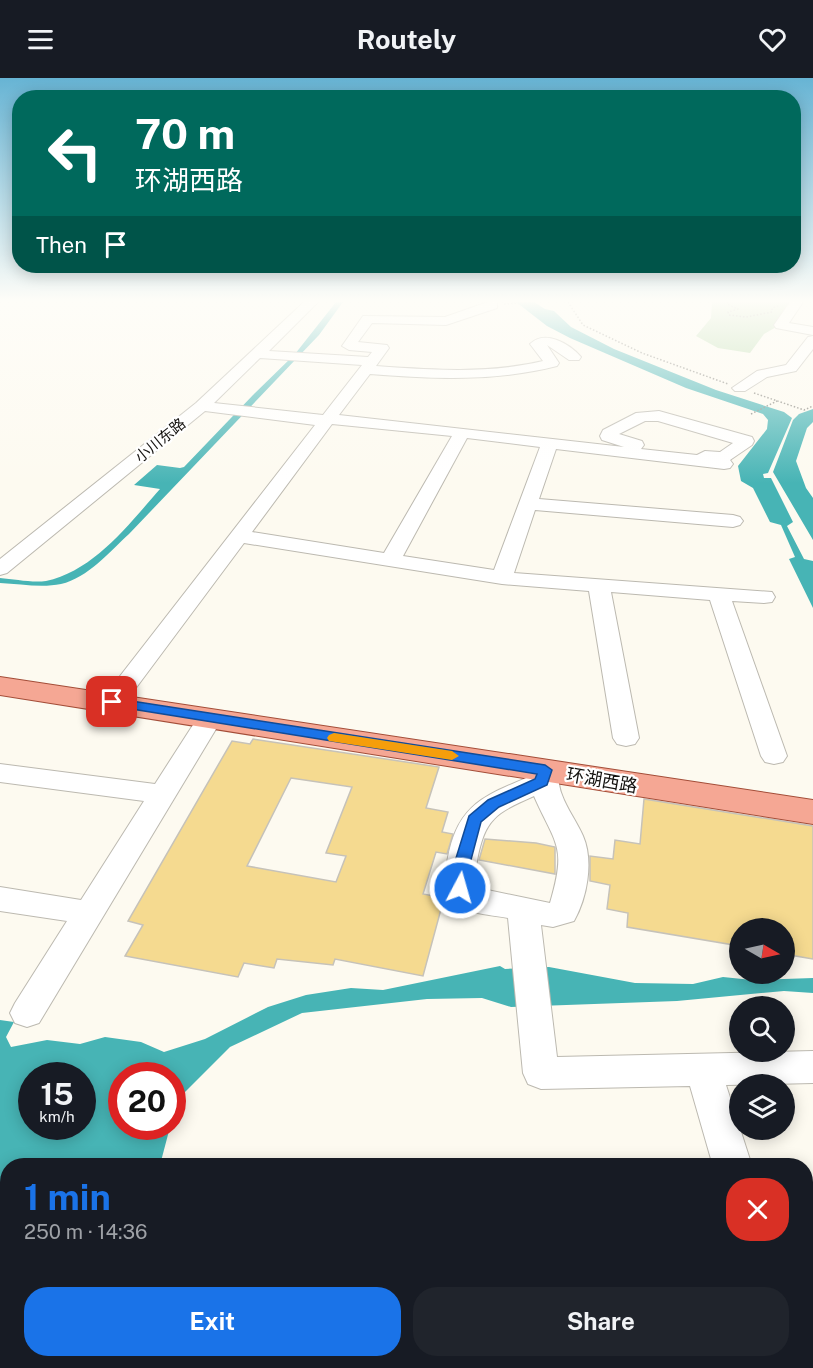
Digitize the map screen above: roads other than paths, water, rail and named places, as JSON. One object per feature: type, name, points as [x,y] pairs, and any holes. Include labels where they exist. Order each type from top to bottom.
[{"type":"main road","name":"环湖西路","points":[[0,687],[112,702],[543,776],[813,812]]},
{"type":"street","name":"小川东路","points":[[0,569],[202,406],[247,362]]},
{"type":"street","points":[[344,362],[470,376],[551,362]]},
{"type":"street","points":[[112,702],[370,362]]},
{"type":"street","points":[[740,388],[762,374],[791,368],[796,362]]},
{"type":"street","points":[[202,406],[652,453],[719,458],[724,457],[746,441],[659,416],[642,416],[609,433],[608,436],[652,453],[724,464]]},
{"type":"street","points":[[390,561],[462,432]]},
{"type":"street","points":[[502,578],[550,442]]},
{"type":"street","points":[[528,504],[733,521]]},
{"type":"street","points":[[237,536],[502,578],[764,597]]},
{"type":"street","points":[[599,585],[626,738]]},
{"type":"street","points":[[719,594],[774,756]]},
{"type":"street","points":[[27,1013],[208,719]]},
{"type":"street","points":[[0,772],[162,794]]},
{"type":"street","points":[[543,776],[571,841],[574,857],[563,913],[553,915],[466,897],[460,888],[460,871],[474,820],[494,803],[543,776]]},
{"type":"street","points":[[0,899],[90,913]]},
{"type":"street","points":[[523,909],[525,947],[541,1073],[813,1067]]},
{"type":"street","points":[[703,1069],[731,1158]]},
{"type":"water","points":[[287,362],[293,362],[129,534],[89,570],[61,584],[39,586],[0,583],[0,578],[46,581],[63,576],[95,556],[110,544],[160,489],[134,485],[157,465],[184,467]]},
{"type":"water","points":[[626,362],[647,362],[716,390],[784,412],[792,418],[768,473],[763,474],[764,478],[771,478],[793,522],[787,526],[804,559],[813,561],[813,608],[789,559],[795,557],[781,525],[770,522],[753,488],[741,481],[738,466],[767,429],[768,420],[763,414],[686,388]]},
{"type":"water","points":[[813,409],[813,422],[807,428],[796,461],[806,488],[813,498],[813,540],[773,472],[793,420],[799,414]]},
{"type":"water","points":[[500,966],[505,969],[549,967],[635,983],[693,984],[723,977],[729,978],[729,984],[795,984],[795,979],[813,978],[813,993],[784,991],[677,1001],[511,1007],[482,998],[427,999],[302,1013],[230,1047],[186,1091],[186,1062],[108,1062],[108,1140],[167,1140],[162,1158],[0,1158],[0,1020],[14,1022],[6,1037],[11,1047],[47,1040],[80,1044],[105,1037],[141,1042],[164,1052],[205,1039],[268,1007],[306,995],[351,988],[383,990]]}]
